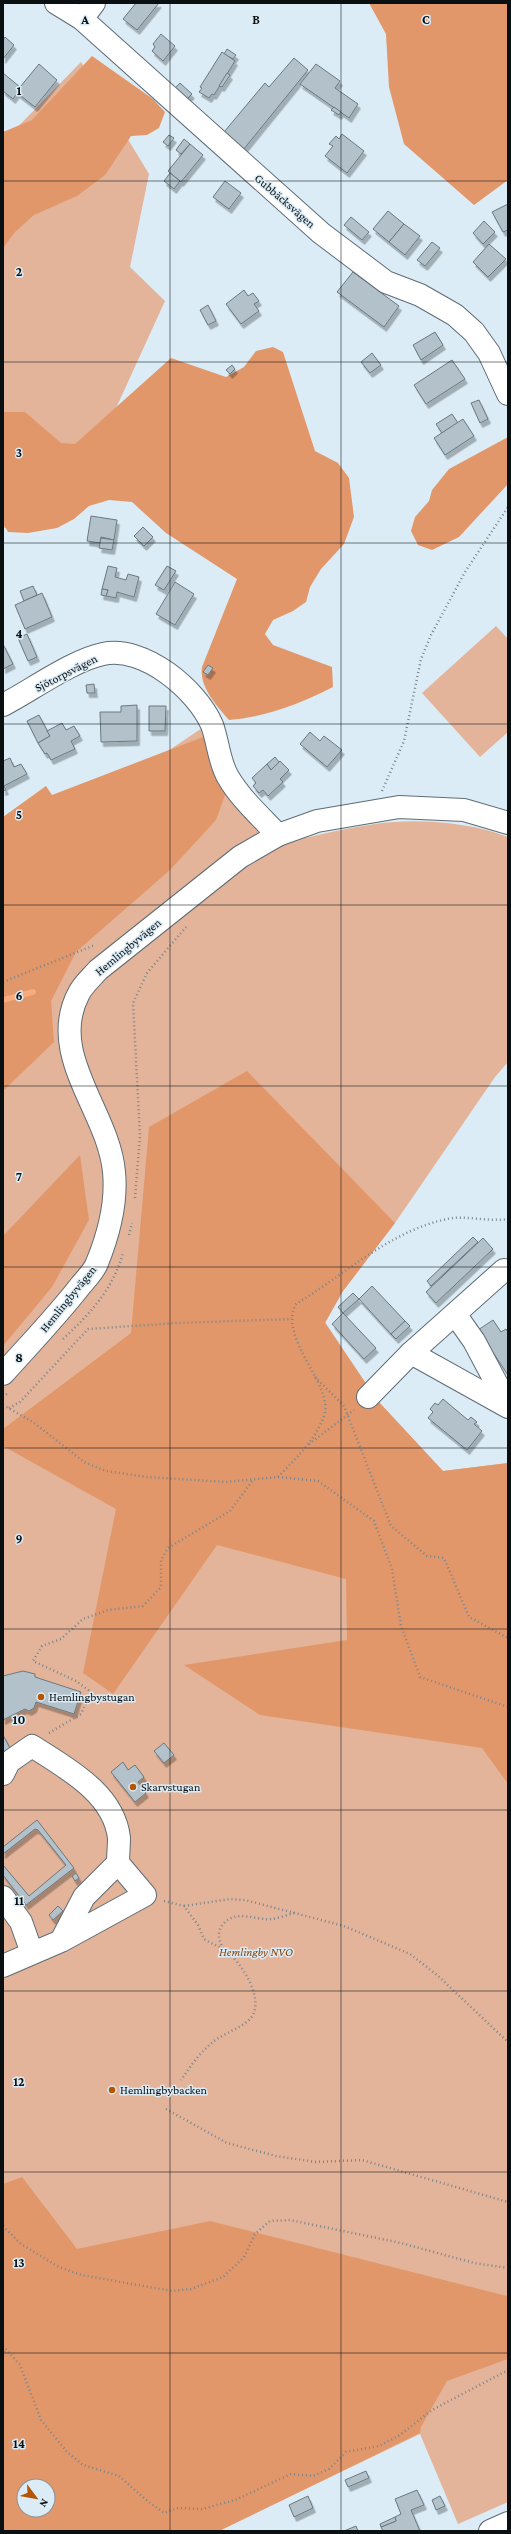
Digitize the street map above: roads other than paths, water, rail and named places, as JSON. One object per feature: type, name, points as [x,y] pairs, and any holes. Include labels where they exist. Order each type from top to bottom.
[{"type":"street","name":"Gubbäcksvägen","points":[[56,3],[88,11],[321,233],[386,282],[420,295],[455,314],[474,332],[489,353],[508,394]]},
{"type":"street","name":"Sjötorpsvägen","points":[[3,705],[72,667],[103,654],[120,654],[156,665],[176,680],[198,703],[211,724],[228,776],[253,809],[278,834]]},
{"type":"street","name":"Hemlingbyvägen","points":[[8,1381],[97,1265],[112,1215],[114,1172],[105,1131],[74,1064],[70,1031],[72,1011],[79,992],[98,970],[156,922],[240,857],[278,834],[317,821],[399,807],[464,810],[508,823]]},
{"type":"street","points":[[368,1397],[411,1353],[504,1270],[508,1271]]},
{"type":"street","points":[[455,1314],[474,1341],[508,1406]]},
{"type":"street","points":[[411,1353],[508,1406]]},
{"type":"street","points":[[3,1774],[9,1762],[32,1746],[70,1770],[88,1786],[111,1814],[118,1838],[118,1863],[145,1896],[61,1941],[3,1966]]},
{"type":"street","points":[[61,1941],[84,1897],[118,1863]]},
{"type":"street","points":[[3,1897],[22,1922],[32,1953]]},
{"type":"street","points":[[490,2531],[508,2523]]},
{"type":"waterway","points":[[3,1000],[33,992]]},
{"type":"place","name":"Hemlingbystugan","points":[[41,1697]]},
{"type":"place","name":"Skarvstugan","points":[[133,1787]]},
{"type":"place","name":"Hemlingbybacken","points":[[112,2090]]},
{"type":"park label","name":"Hemlingby NVO","points":[[256,1952]]}]
